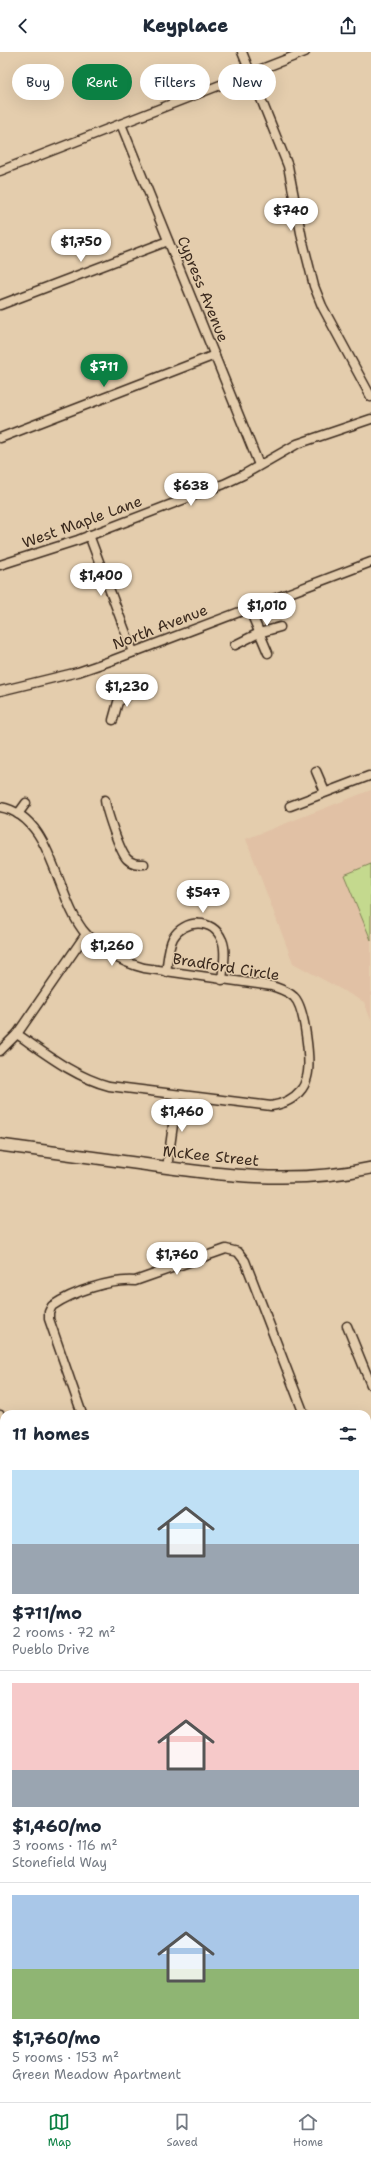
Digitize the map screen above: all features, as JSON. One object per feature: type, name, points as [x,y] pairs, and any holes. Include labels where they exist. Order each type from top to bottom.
[{"type":"street","points":[[242,52],[247,64]]},
{"type":"street","points":[[276,64],[305,52]]},
{"type":"street","points":[[0,171],[218,87]]},
{"type":"street","points":[[261,100],[288,166],[302,238],[314,286],[322,306],[371,397]]},
{"type":"street","name":"Cypress Avenue","points":[[121,124],[259,465]]},
{"type":"street","points":[[0,305],[168,241]]},
{"type":"street","points":[[0,438],[215,356]]},
{"type":"street","name":"West Maple Lane","points":[[0,565],[36,555],[224,484],[244,475],[297,444],[371,419]]},
{"type":"street","points":[[89,535],[133,652]]},
{"type":"street","name":"North Avenue","points":[[0,692],[78,672],[371,562]]},
{"type":"street","points":[[249,608],[268,653]]},
{"type":"street","points":[[235,645],[259,633],[280,626]]},
{"type":"street","points":[[113,720],[118,702],[134,691]]},
{"type":"street","points":[[316,771],[325,792]]},
{"type":"street","points":[[290,806],[369,776]]},
{"type":"street","points":[[105,800],[106,810],[126,858],[134,864],[144,864]]},
{"type":"street","points":[[18,814],[26,803]]},
{"type":"street","name":"Bradford Circle","points":[[0,807],[18,814],[28,821],[37,832],[70,907],[86,934],[99,946],[120,960],[144,968],[166,972],[282,989],[295,997],[303,1014],[307,1078],[301,1090],[292,1099],[283,1104],[256,1105],[177,1096]]},
{"type":"street","points":[[166,972],[174,938],[182,928],[193,923],[209,925],[217,931],[223,940],[222,980]]},
{"type":"street","points":[[0,1052],[17,1034],[86,934]]},
{"type":"street","points":[[17,1034],[69,1069],[96,1083],[177,1096],[167,1168]]},
{"type":"street","name":"McKee Street","points":[[0,1145],[167,1168],[211,1173],[290,1178],[321,1176],[371,1168]]},
{"type":"street","points":[[81,1410],[49,1319],[52,1306],[100,1285],[120,1280],[135,1281],[226,1249],[238,1252],[245,1260],[302,1410]]},
{"type":"street","points":[[347,1326],[368,1368],[371,1385]]},
{"type":"shaded area","points":[[371,790],[371,1020],[364,1002],[293,963],[246,839]]},
{"type":"green space","points":[[371,864],[371,940],[344,875]]}]
